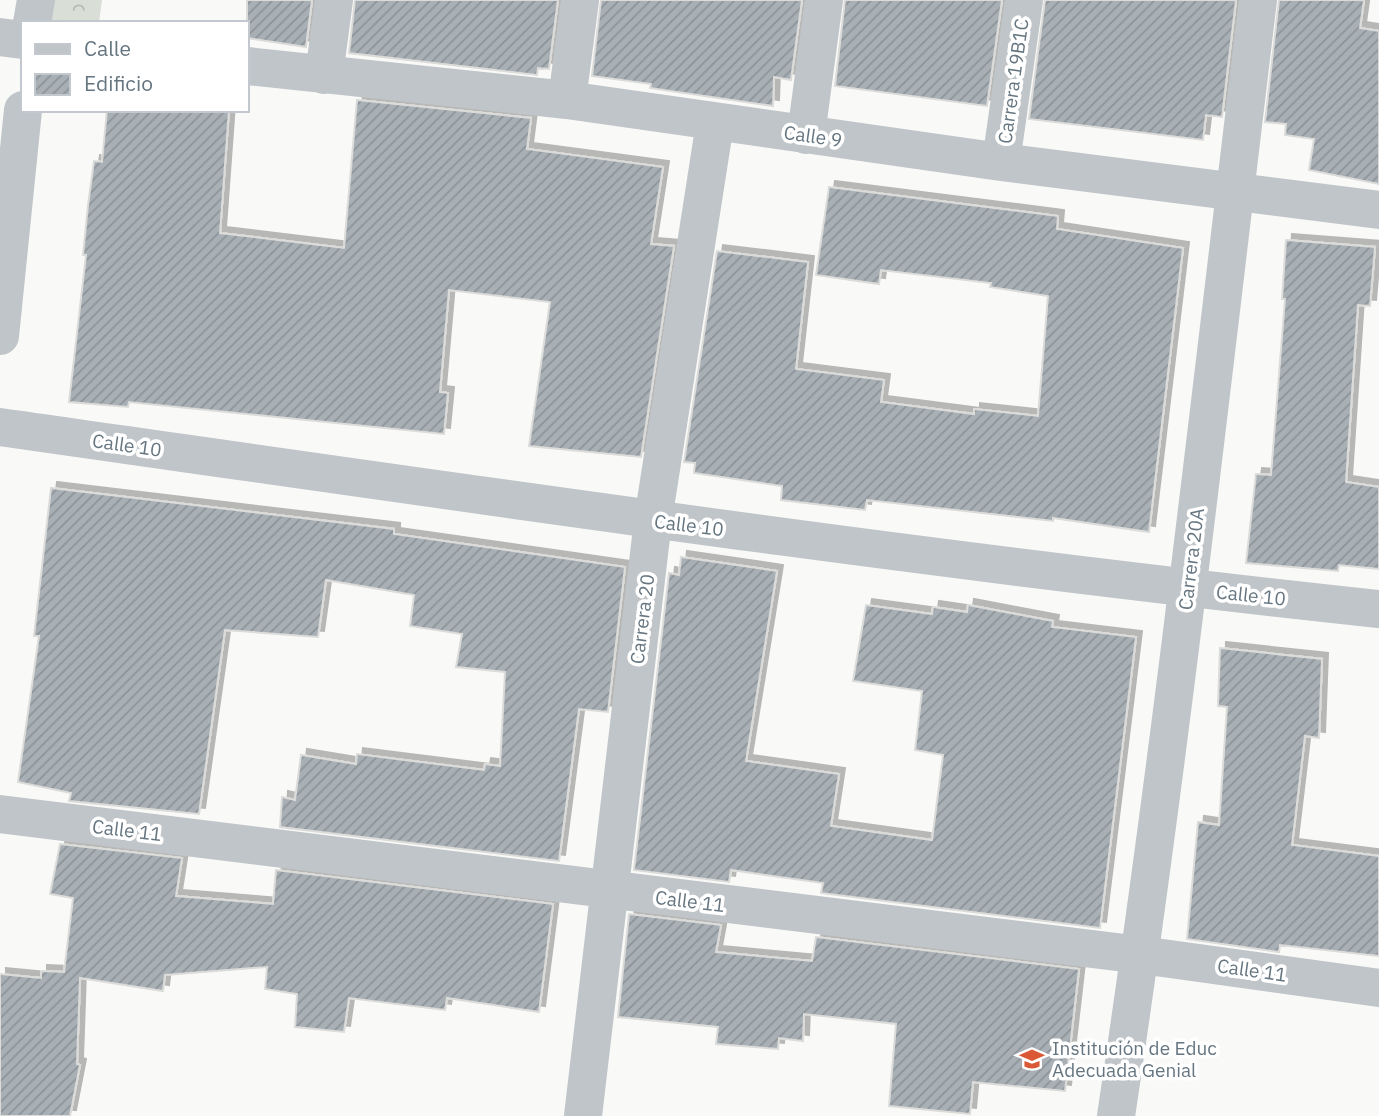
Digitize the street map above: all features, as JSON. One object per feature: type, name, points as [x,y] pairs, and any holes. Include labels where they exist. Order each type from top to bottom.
[{"type":"street","points":[[33,21],[36,0]]},
{"type":"street","points":[[324,75],[334,0]]},
{"type":"street","points":[[566,100],[580,0]]},
{"type":"street","points":[[806,135],[824,0]]},
{"type":"street","name":"Carrera 19B1C","points":[[1001,162],[1024,0]]},
{"type":"street","name":"Carrera 20A","points":[[1116,1116],[1188,589],[1258,0]]},
{"type":"street","points":[[0,37],[21,40]]},
{"type":"street","name":"Calle 9","points":[[248,66],[566,100],[1001,162],[1379,210]]},
{"type":"street","points":[[0,336],[23,112]]},
{"type":"street","name":"Carrera 20","points":[[583,1116],[653,520],[715,123]]},
{"type":"street","name":"Calle 10","points":[[0,427],[653,520],[1188,589],[1379,609]]},
{"type":"street","name":"Calle 11","points":[[0,814],[1140,955],[1379,988]]},
{"type":"green space","points":[[52,0],[102,0],[99,21],[49,21]]},
{"type":"building","points":[[247,0],[312,0],[306,47],[248,38]]},
{"type":"building","points":[[355,0],[558,0],[549,69],[538,68],[537,75],[349,53]]},
{"type":"building","points":[[601,0],[802,0],[791,80],[774,77],[773,106],[650,88],[651,84],[592,76]]},
{"type":"building","points":[[845,0],[1002,0],[987,106],[835,86]]},
{"type":"building","points":[[1045,0],[1236,0],[1222,117],[1206,115],[1203,140],[1029,119]]},
{"type":"building","points":[[1279,0],[1364,0],[1360,28],[1379,31],[1379,184],[1309,170],[1314,139],[1285,135],[1286,124],[1265,122]]},
{"type":"building","points":[[357,100],[531,118],[527,149],[663,167],[651,244],[674,246],[641,457],[529,446],[550,302],[449,290],[440,392],[448,393],[444,434],[129,402],[128,407],[69,402],[86,255],[83,255],[88,205],[94,161],[102,162],[107,112],[229,112],[220,233],[344,248]]},
{"type":"building","points":[[829,187],[1058,216],[1057,229],[1183,248],[1149,532],[1053,518],[1053,521],[867,500],[865,510],[781,500],[782,486],[694,473],[695,463],[684,462],[717,251],[808,262],[796,369],[884,380],[881,402],[974,414],[974,409],[1038,416],[1048,296],[990,287],[991,283],[881,270],[879,284],[816,275]]},
{"type":"building","points":[[1286,240],[1375,247],[1370,306],[1358,305],[1346,482],[1379,487],[1379,569],[1339,565],[1338,571],[1246,563],[1256,474],[1271,475],[1285,299],[1282,299]]},
{"type":"building","points":[[51,488],[394,529],[394,534],[625,567],[608,712],[579,709],[559,861],[280,827],[282,797],[295,800],[301,755],[356,764],[357,754],[484,770],[485,764],[500,766],[505,672],[456,667],[462,634],[410,626],[414,595],[326,580],[318,637],[225,630],[199,814],[69,801],[71,793],[18,782],[39,636],[34,636]]},
{"type":"building","points":[[681,557],[777,571],[746,761],[839,774],[831,826],[932,840],[943,755],[915,750],[922,691],[853,681],[866,605],[932,614],[933,607],[967,612],[968,605],[1053,621],[1052,627],[1136,637],[1100,928],[821,893],[823,883],[731,870],[729,882],[634,870],[669,573],[679,575]]},
{"type":"building","points":[[1220,648],[1322,659],[1319,738],[1305,736],[1292,845],[1379,856],[1379,956],[1280,945],[1279,952],[1187,939],[1198,822],[1219,825],[1227,707],[1218,706]]},
{"type":"building","points":[[60,844],[182,858],[176,896],[273,904],[276,870],[553,904],[539,1012],[447,998],[445,1010],[349,998],[344,1032],[295,1027],[297,994],[265,989],[267,967],[165,975],[163,991],[80,978],[77,1064],[80,1065],[70,1116],[0,1116],[0,974],[41,978],[41,971],[64,972],[73,898],[50,894]]},
{"type":"building","points":[[629,914],[721,925],[716,952],[812,961],[816,937],[1079,969],[1065,1091],[973,1082],[970,1114],[889,1106],[896,1024],[804,1014],[803,1041],[779,1038],[778,1049],[716,1044],[718,1027],[618,1017]]},
{"type":"place","name":"Institución de Educ Adecuada Genial","points":[[1032,1059]]}]
